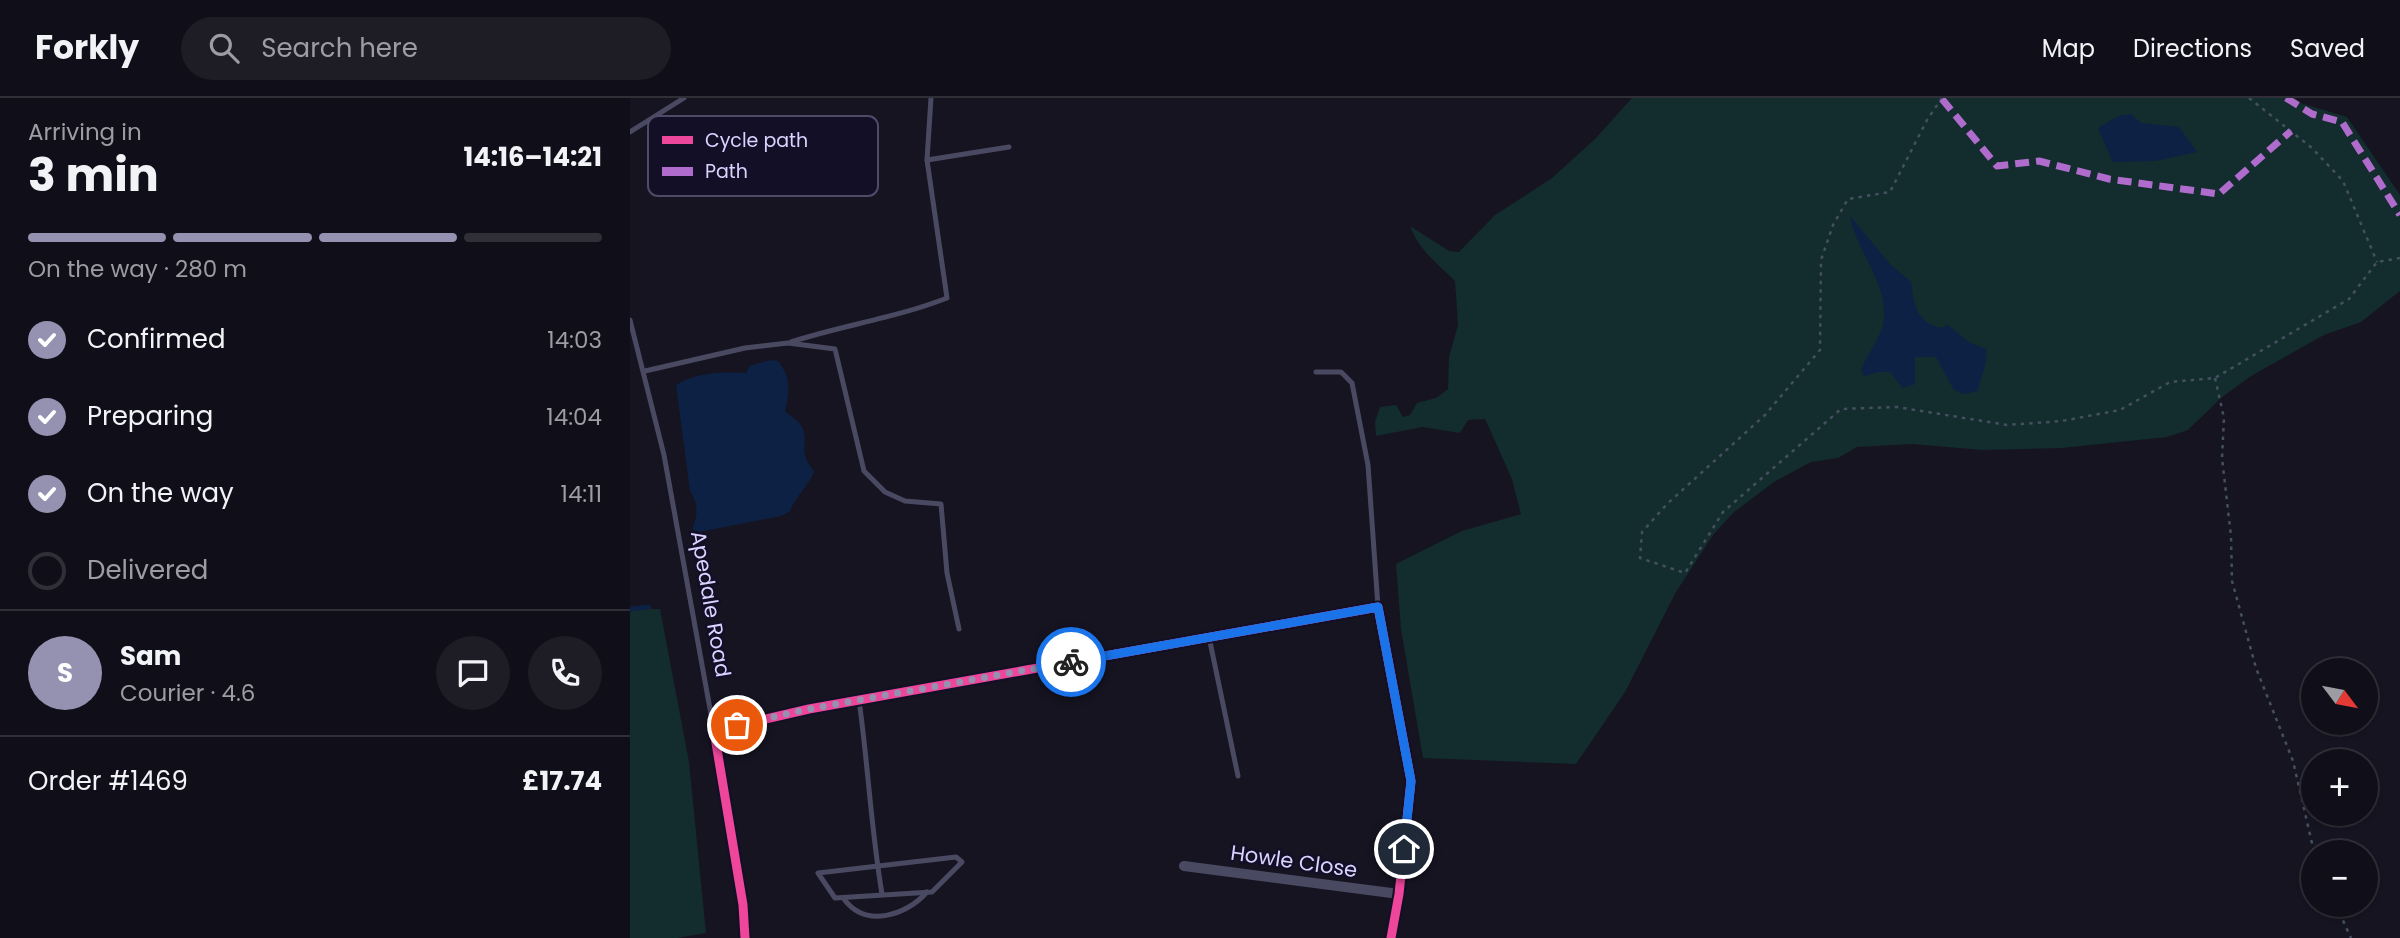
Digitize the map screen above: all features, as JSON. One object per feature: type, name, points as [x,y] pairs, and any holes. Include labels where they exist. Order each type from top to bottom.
[{"type":"street","points":[[714,731],[859,699],[1378,607],[1411,781],[1399,894],[1391,938]]},
{"type":"street","name":"Apedale Road","points":[[714,731],[743,905],[745,938]]},
{"type":"street","name":"Howle Close","points":[[1184,866],[1399,894]]},
{"type":"lane","points":[[655,116],[684,98]]},
{"type":"lane","points":[[645,371],[745,348],[788,343],[839,326],[909,313],[947,298],[927,160],[931,98]]},
{"type":"lane","points":[[630,132],[648,121]]},
{"type":"lane","points":[[927,160],[1009,147]]},
{"type":"lane","name":"Apedale Road","points":[[630,320],[664,455],[714,731]]},
{"type":"lane","points":[[788,343],[835,349],[864,471],[885,492],[905,501],[941,504],[947,573],[959,629]]},
{"type":"lane","points":[[1316,372],[1341,372],[1352,383],[1368,465],[1378,607]]},
{"type":"lane","points":[[1209,637],[1238,776]]},
{"type":"lane","points":[[859,699],[882,894]]},
{"type":"lane","points":[[956,857],[962,862],[932,892],[927,892],[835,898],[818,873],[956,857]]},
{"type":"lane","points":[[844,899],[849,906],[862,913],[899,914],[915,905],[927,892]]},
{"type":"path","points":[[1942,98],[1927,120],[1890,192],[1848,199],[1833,225],[1821,260],[1821,350],[1765,415],[1642,532],[1640,558],[1685,573],[1723,512],[1841,409],[1897,407],[2007,425],[2062,421],[2120,410],[2170,382],[2215,378],[2349,299],[2377,262],[2400,258]]},
{"type":"path","points":[[2249,98],[2312,148],[2343,181],[2377,262]]},
{"type":"path","points":[[2215,378],[2224,418],[2222,458],[2231,536],[2232,581],[2256,668],[2293,761],[2311,840]]},
{"type":"path","points":[[2341,917],[2351,938]]},
{"type":"green space","points":[[1632,98],[2295,98],[2300,103],[2347,117],[2400,195],[2400,291],[2361,322],[2324,335],[2251,376],[2221,398],[2188,430],[2167,437],[2061,448],[1982,450],[1912,444],[1857,447],[1838,458],[1811,462],[1774,482],[1733,513],[1713,535],[1676,592],[1625,692],[1576,764],[1423,758],[1401,629],[1396,564],[1462,531],[1521,514],[1512,479],[1485,419],[1468,420],[1460,433],[1423,427],[1376,436],[1375,422],[1380,407],[1396,405],[1403,417],[1410,415],[1417,403],[1436,398],[1448,389],[1449,357],[1458,325],[1455,281],[1423,249],[1410,226],[1449,251],[1459,252],[1495,215],[1552,178],[1595,139]]},
{"type":"green space","points":[[630,609],[660,609],[689,762],[706,933],[677,938],[630,938]]},
{"type":"water","points":[[2131,114],[2141,123],[2179,127],[2197,152],[2155,161],[2113,162],[2098,128],[2118,116]]},
{"type":"water","points":[[1850,216],[1890,264],[1911,282],[1915,305],[1926,322],[1941,328],[1948,325],[1970,343],[1986,349],[1978,391],[1964,394],[1954,390],[1936,357],[1915,357],[1915,384],[1903,388],[1890,372],[1877,372],[1864,377],[1861,369],[1883,325],[1884,311],[1878,283],[1853,229]]},
{"type":"water","points":[[770,360],[778,361],[785,373],[788,391],[785,411],[802,427],[805,438],[804,452],[814,471],[813,475],[790,511],[781,516],[699,532],[692,529],[696,505],[690,491],[676,385],[701,375],[746,373],[750,366]]},
{"type":"waterway","points":[[630,609],[649,607]]},
{"type":"marked path","points":[[2286,98],[2312,114],[2342,122],[2400,215]]},
{"type":"marked path","points":[[1942,99],[1997,166],[2039,161],[2109,179],[2219,194],[2291,131]]},
{"type":"cycle path","points":[[745,938],[743,905],[714,731],[809,709],[1378,607],[1411,781],[1399,894],[1391,938]]},
{"type":"way so far","points":[[737,725],[809,709],[1071,662]]},
{"type":"route","points":[[1071,662],[1378,607],[1411,781],[1404,849]]}]
